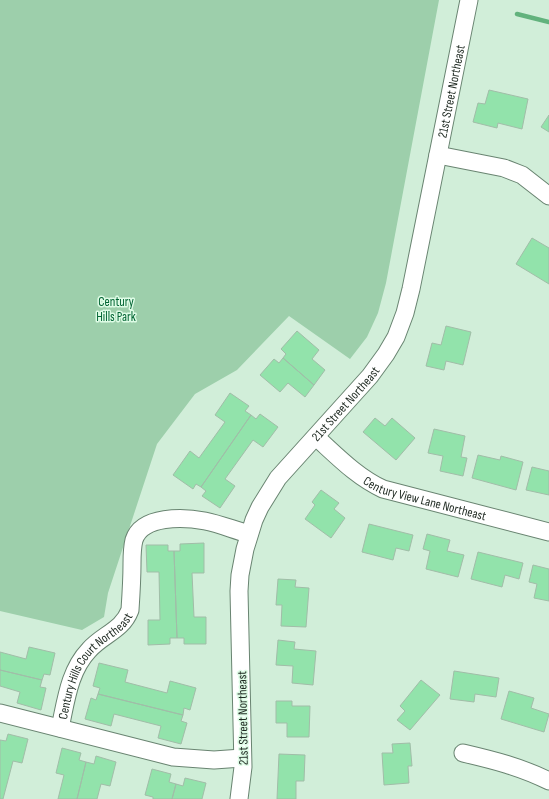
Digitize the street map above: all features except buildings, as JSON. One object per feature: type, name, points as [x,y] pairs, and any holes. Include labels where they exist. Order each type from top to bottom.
[{"type":"street","name":"21st Street Northeast","points":[[239,799],[242,781],[242,758],[239,591],[242,563],[249,534],[260,507],[278,478],[370,376],[386,354],[396,336],[405,313],[411,289],[469,0]]},
{"type":"street","points":[[438,155],[504,168],[522,175],[549,196]]},
{"type":"street","name":"Century View Lane Northeast","points":[[316,436],[346,464],[366,480],[383,489],[549,532]]},
{"type":"street","name":"Century Hills Court Northeast","points":[[60,728],[71,683],[81,659],[90,649],[123,624],[128,617],[130,610],[132,549],[134,539],[138,532],[144,526],[154,521],[190,519],[216,524],[249,534]]},
{"type":"street","name":"Century Hills Court Northeast","points":[[0,713],[173,757],[214,760],[242,758]]},
{"type":"street","points":[[463,753],[512,765],[532,772],[549,781]]},
{"type":"green space","name":"Century Hills Park","points":[[0,0],[439,0],[386,283],[378,313],[367,337],[350,359],[289,316],[237,370],[195,394],[157,444],[108,593],[104,617],[82,630],[0,611]]},
{"type":"waterway","points":[[517,14],[549,22]]}]
